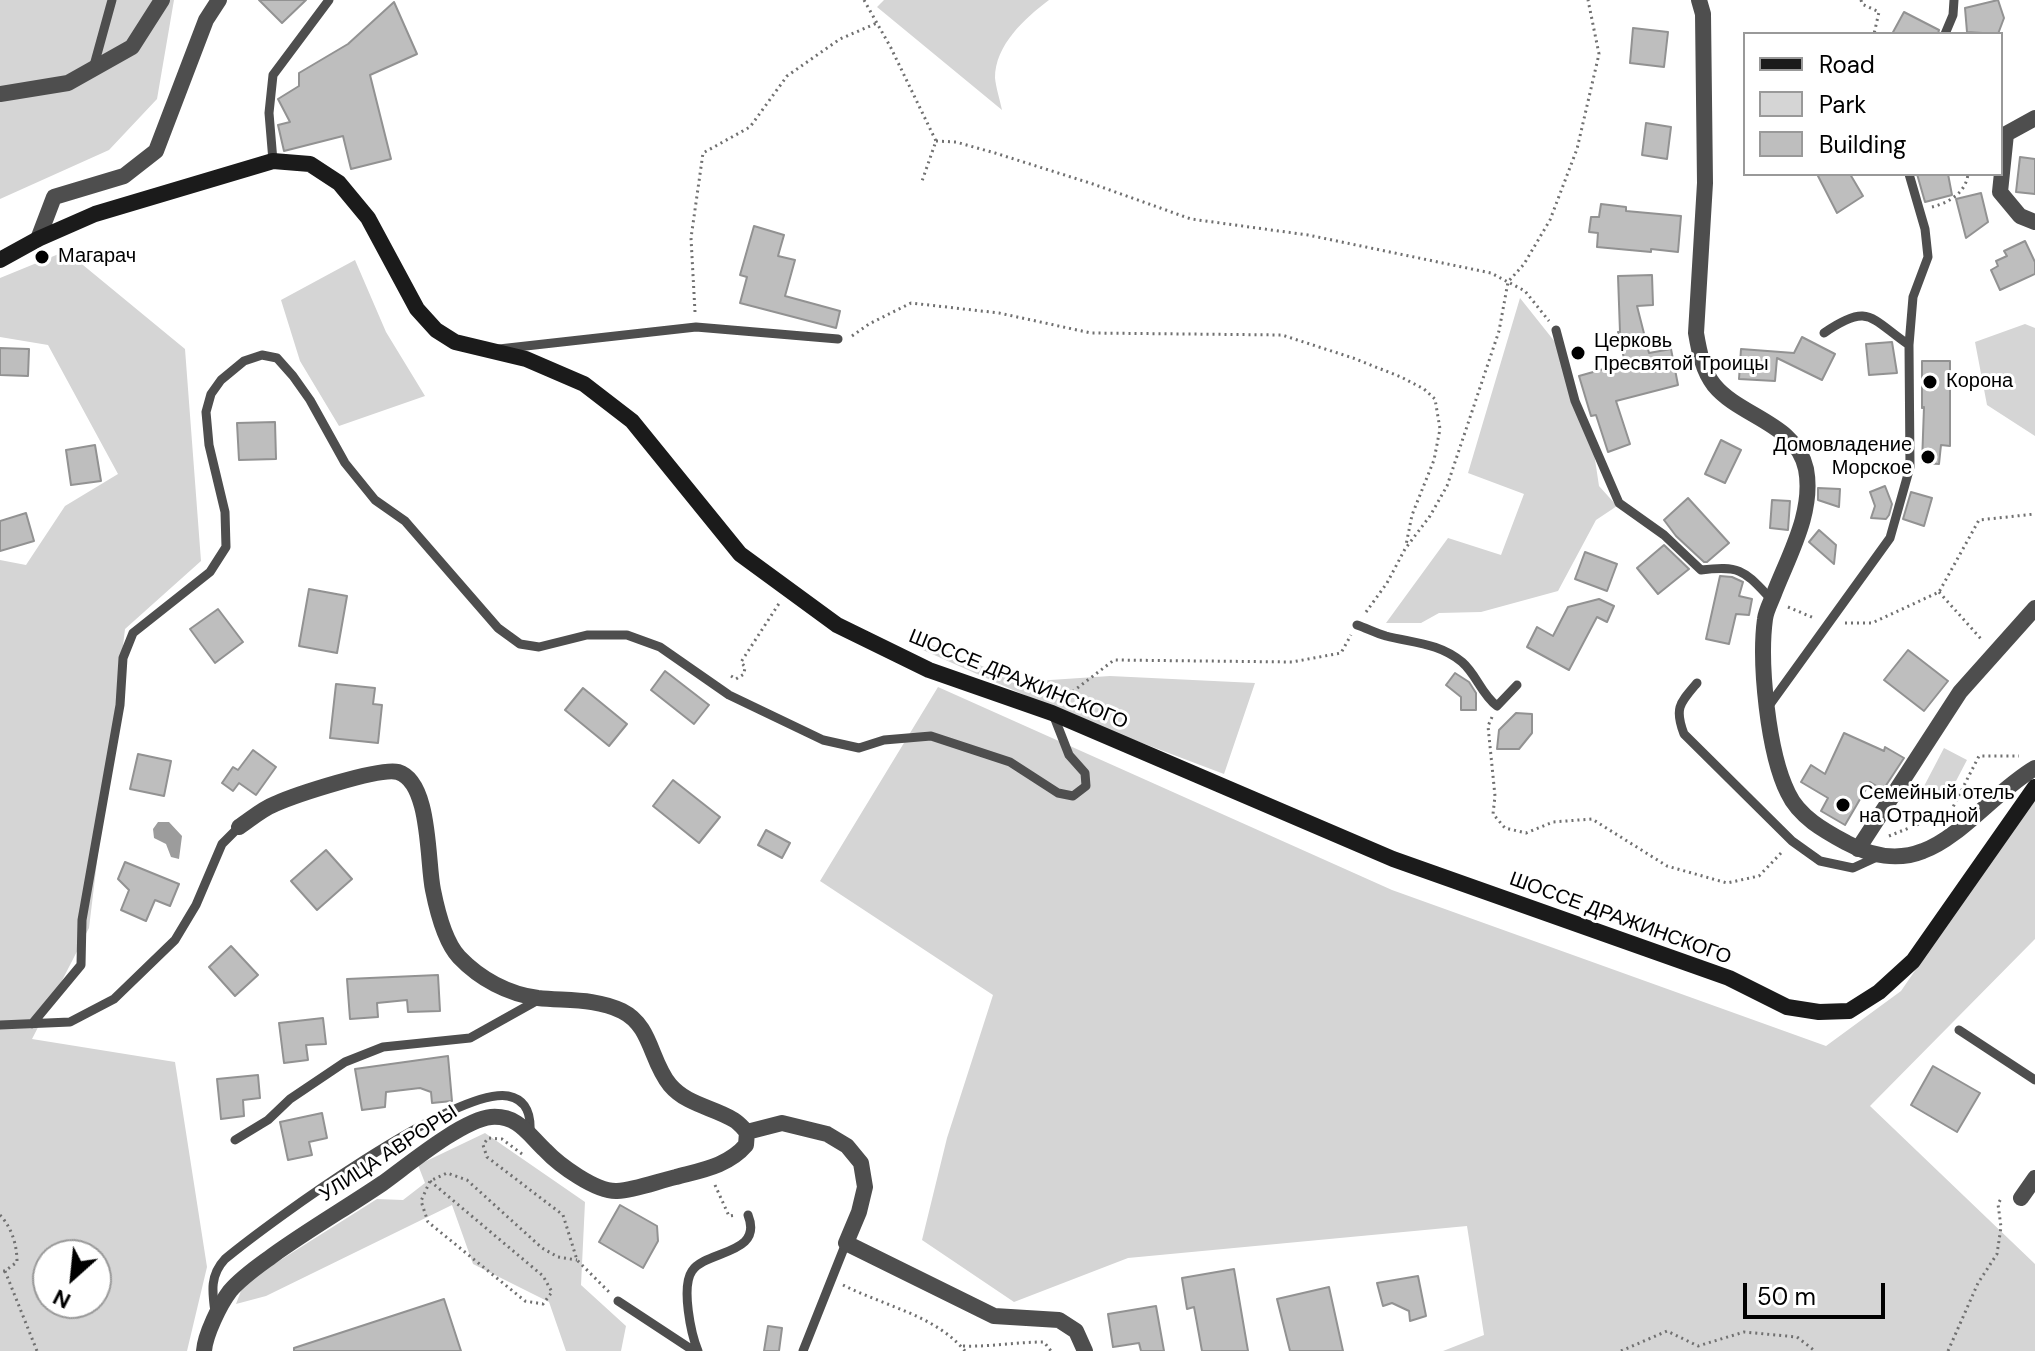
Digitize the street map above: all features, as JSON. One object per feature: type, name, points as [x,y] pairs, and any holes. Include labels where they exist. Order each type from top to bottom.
[{"type":"main road","name":"ШОССЕ ДРАЖИНСКОГО","points":[[0,260],[95,214],[273,161],[310,164],[339,183],[368,218],[417,309],[436,330],[455,342],[526,359],[584,384],[632,421],[740,554],[837,625],[929,670],[1052,713],[1393,859],[1729,978],[1787,1007],[1819,1012],[1849,1011],[1879,992],[1913,961],[2035,787]]},
{"type":"street","points":[[0,94],[68,83],[132,47],[162,0]]},
{"type":"street","points":[[38,239],[54,197],[124,176],[156,151],[206,20],[219,0]]},
{"type":"street","points":[[1699,0],[1703,14],[1705,183],[1696,333],[1701,357],[1713,383],[1736,406],[1776,427],[1795,446],[1806,467],[1805,515],[1765,617],[1764,665],[1771,738],[1788,794],[1816,825],[1858,849],[1880,856],[1903,857],[1925,851],[1947,838],[2013,781],[2035,768]]},
{"type":"street","points":[[2003,163],[2006,134],[2035,118]]},
{"type":"street","points":[[2002,176],[2000,192],[2020,216],[2035,222]]},
{"type":"street","points":[[1858,849],[1960,692],[2035,608]]},
{"type":"street","points":[[239,827],[274,804],[376,773],[397,772],[407,778],[421,799],[433,890],[445,932],[456,954],[480,976],[513,993],[601,1004],[633,1017],[647,1035],[671,1087],[688,1100],[734,1120],[747,1132],[782,1123],[827,1134],[847,1146],[861,1163],[865,1187],[846,1243],[994,1316],[1059,1320],[1076,1331],[1085,1351]]},
{"type":"street","name":"УЛИЦА АВРОРЫ","points":[[204,1351],[205,1338],[229,1293],[248,1274],[316,1224],[466,1126],[488,1117],[505,1117],[517,1122],[545,1152],[593,1185],[616,1191],[727,1162],[746,1145],[747,1132]]},
{"type":"street","points":[[2014,1195],[2035,1178]]},
{"type":"lane","points":[[93,69],[112,0]]},
{"type":"lane","points":[[273,161],[269,113],[273,75],[329,0]]},
{"type":"lane","points":[[1946,32],[1953,15],[1954,0]]},
{"type":"lane","points":[[1768,708],[1890,538],[1898,517],[1910,467],[1909,345],[1913,297],[1928,257],[1920,210],[1910,176]]},
{"type":"lane","points":[[1824,333],[1846,318],[1858,315],[1882,324],[1909,345]]},
{"type":"lane","points":[[492,350],[696,327],[838,339]]},
{"type":"lane","points":[[1556,330],[1575,401],[1619,503],[1664,535],[1701,570],[1722,567],[1745,571],[1772,600]]},
{"type":"lane","points":[[32,1024],[81,965],[82,920],[120,705],[123,658],[133,633],[210,572],[226,547],[225,512],[209,445],[206,412],[211,394],[221,380],[244,361],[262,355],[277,358],[293,376],[345,463],[375,500],[405,521],[498,628],[520,644],[539,647],[587,635],[627,635],[660,647],[729,695],[823,740],[859,748],[884,740],[931,736],[1010,762],[1058,793],[1073,796],[1086,786],[1085,773],[1069,755],[1052,713]]},
{"type":"lane","points":[[1357,625],[1386,636],[1416,640],[1441,648],[1464,663],[1485,697],[1497,706],[1517,685]]},
{"type":"lane","points":[[1697,683],[1682,701],[1677,716],[1684,734],[1792,841],[1820,861],[1853,868],[1880,856]]},
{"type":"lane","points":[[0,1025],[70,1022],[114,999],[175,940],[196,905],[222,844],[239,827]]},
{"type":"lane","points":[[235,1140],[268,1120],[290,1099],[345,1062],[383,1047],[470,1038],[541,998]]},
{"type":"lane","points":[[1959,1030],[2035,1080]]},
{"type":"lane","points":[[216,1319],[212,1288],[217,1268],[225,1259],[376,1151],[487,1097],[509,1096],[523,1103],[531,1114],[530,1133]]},
{"type":"lane","points":[[696,1351],[689,1324],[692,1271],[701,1263],[741,1246],[750,1231],[748,1215]]},
{"type":"lane","points":[[803,1351],[846,1243]]},
{"type":"lane","points":[[618,1301],[696,1351]]},
{"type":"path","points":[[864,0],[936,141],[921,184]]},
{"type":"path","points":[[1052,713],[1065,695],[1114,660],[1292,662],[1341,653],[1447,486],[1499,331],[1508,282],[1524,264],[1550,220],[1577,149],[1599,54],[1588,0]]},
{"type":"path","points":[[1861,0],[1862,4],[1879,12],[1874,32]]},
{"type":"path","points":[[696,327],[691,238],[703,153],[750,127],[787,76],[840,39],[877,23]]},
{"type":"path","points":[[936,141],[956,142],[995,153],[1191,219],[1308,235],[1491,273],[1525,291],[1556,330]]},
{"type":"path","points":[[1920,210],[1950,202],[1968,181],[1968,176]]},
{"type":"path","points":[[838,339],[852,336],[911,303],[999,313],[1091,333],[1282,335],[1331,350],[1401,377],[1424,389],[1435,399],[1440,429],[1437,444],[1412,515],[1405,549]]},
{"type":"path","points":[[1772,600],[1827,624],[1872,623],[1939,592],[1979,520],[2035,514]]},
{"type":"path","points":[[731,676],[736,679],[744,674],[745,667],[741,662],[788,589]]},
{"type":"path","points":[[1939,592],[1994,653]]},
{"type":"path","points":[[1497,706],[1488,726],[1495,796],[1493,814],[1505,828],[1526,833],[1553,822],[1592,819],[1667,866],[1727,883],[1759,876],[1792,841]]},
{"type":"path","points":[[1858,849],[1951,811],[1979,756],[2021,756]]},
{"type":"path","points":[[527,1158],[502,1139],[488,1138],[483,1145],[487,1157],[563,1215],[577,1260],[618,1301]]},
{"type":"path","points":[[430,1181],[543,1276],[552,1292],[543,1304],[525,1301],[428,1222],[421,1201],[430,1181],[447,1173],[467,1180],[542,1248],[558,1257],[577,1260]]},
{"type":"path","points":[[1948,1351],[1978,1283],[1997,1254],[2001,1227],[1998,1204],[2014,1195]]},
{"type":"path","points":[[0,1215],[9,1224],[17,1250],[17,1262],[3,1271],[37,1351]]},
{"type":"path","points":[[832,1279],[926,1321],[956,1340],[965,1351]]},
{"type":"path","points":[[1621,1351],[1667,1331],[1698,1346],[1744,1332],[1797,1337],[1815,1351]]},
{"type":"path","points":[[961,1346],[991,1347],[1013,1342],[1044,1342],[1051,1351]]},
{"type":"green space","points":[[0,0],[174,0],[157,99],[109,150],[0,199]]},
{"type":"green space","points":[[884,0],[1049,0],[1021,24],[1000,54],[995,78],[1002,110],[877,7]]},
{"type":"green space","points":[[66,251],[185,349],[201,561],[125,629],[89,928],[32,1039],[175,1062],[207,1267],[187,1351],[0,1351],[0,560],[26,565],[65,506],[118,474],[48,345],[0,337],[0,278]]},
{"type":"green space","points":[[355,260],[386,332],[425,396],[339,426],[300,361],[281,300]]},
{"type":"green space","points":[[1520,298],[1559,347],[1591,433],[1599,486],[1617,506],[1596,520],[1558,591],[1481,612],[1439,613],[1421,623],[1386,623],[1448,538],[1501,555],[1524,494],[1468,473]]},
{"type":"green space","points":[[2025,324],[2035,328],[2035,436],[1987,405],[1975,342]]},
{"type":"green space","points":[[932,645],[1020,682],[1110,676],[1255,683],[1224,774],[1076,718],[923,650]]},
{"type":"green space","points":[[938,687],[1392,890],[1826,1046],[1901,991],[2035,796],[2035,939],[1870,1106],[2035,1264],[2035,1351],[1443,1351],[1484,1335],[1467,1226],[1128,1258],[1014,1302],[922,1240],[947,1138],[993,995],[820,881]]},
{"type":"green space","points":[[1944,748],[1967,760],[1945,802],[1922,790]]},
{"type":"green space","points":[[485,1133],[585,1202],[581,1285],[626,1326],[621,1351],[566,1351],[549,1302],[473,1264],[452,1205],[266,1296],[236,1304],[244,1283],[377,1199],[403,1200],[425,1183],[418,1165]]},
{"type":"shaded area","points":[[158,822],[169,822],[182,836],[179,859],[171,857],[166,844],[154,838],[153,829]]},
{"type":"building","points":[[259,0],[306,0],[282,23]]},
{"type":"building","points":[[1998,0],[2004,18],[1999,32],[1967,32],[1965,8]]},
{"type":"building","points":[[394,2],[417,54],[370,75],[391,159],[351,169],[343,136],[284,151],[278,125],[290,122],[278,99],[299,86],[299,73],[348,44]]},
{"type":"building","points":[[1904,12],[1939,30],[1938,32],[1893,32]]},
{"type":"building","points":[[1633,28],[1668,32],[1664,67],[1630,63]]},
{"type":"building","points":[[1646,123],[1671,127],[1667,159],[1642,155]]},
{"type":"building","points":[[2020,157],[2035,159],[2035,194],[2016,192]]},
{"type":"building","points":[[1818,176],[1851,176],[1863,196],[1837,213]]},
{"type":"building","points":[[1918,176],[1948,176],[1952,195],[1925,202]]},
{"type":"building","points":[[1981,193],[1988,222],[1966,238],[1956,199]]},
{"type":"building","points":[[1601,204],[1626,207],[1626,211],[1681,216],[1678,252],[1597,247],[1598,233],[1589,232],[1591,217],[1599,217]]},
{"type":"building","points":[[754,226],[784,235],[778,256],[795,260],[785,296],[840,311],[836,328],[740,303],[747,277],[740,275]]},
{"type":"building","points":[[2025,241],[2035,262],[2035,274],[2000,290],[1991,270],[1998,266],[1996,261],[2007,256],[2004,251]]},
{"type":"building","points":[[1652,275],[1653,305],[1637,306],[1649,353],[1671,349],[1678,385],[1616,401],[1630,444],[1608,452],[1596,415],[1591,416],[1579,376],[1625,363],[1618,332],[1618,276]]},
{"type":"building","points":[[1802,337],[1835,354],[1822,380],[1777,358],[1775,381],[1739,379],[1741,349],[1794,353]]},
{"type":"building","points":[[1892,342],[1897,373],[1869,375],[1866,344]]},
{"type":"building","points":[[0,348],[29,349],[28,376],[0,375]]},
{"type":"building","points":[[1922,361],[1950,361],[1950,446],[1941,445],[1939,464],[1922,463]]},
{"type":"building","points":[[275,422],[276,459],[239,460],[237,423]]},
{"type":"building","points":[[1721,440],[1741,450],[1725,483],[1705,474]]},
{"type":"building","points":[[95,445],[101,481],[71,485],[66,450]]},
{"type":"building","points":[[1885,486],[1892,504],[1889,515],[1886,519],[1871,518],[1875,506],[1870,492]]},
{"type":"building","points":[[1818,488],[1840,489],[1839,507],[1818,500]]},
{"type":"building","points":[[1911,492],[1932,498],[1924,526],[1903,519]]},
{"type":"building","points":[[1688,498],[1729,543],[1707,562],[1676,536],[1664,520]]},
{"type":"building","points":[[1772,500],[1790,501],[1788,530],[1770,528]]},
{"type":"building","points":[[26,513],[34,541],[0,551],[0,521]]},
{"type":"building","points":[[1819,530],[1836,545],[1834,564],[1809,542]]},
{"type":"building","points":[[1664,545],[1689,569],[1658,594],[1637,568]]},
{"type":"building","points":[[1585,552],[1617,564],[1607,591],[1575,579]]},
{"type":"building","points":[[1720,576],[1743,582],[1739,596],[1752,599],[1749,615],[1736,614],[1729,644],[1706,639]]},
{"type":"building","points":[[309,589],[347,596],[337,653],[299,646]]},
{"type":"building","points":[[1599,599],[1614,606],[1607,622],[1597,617],[1569,670],[1527,647],[1537,627],[1553,636],[1568,607]]},
{"type":"building","points":[[218,609],[243,642],[215,663],[190,629]]},
{"type":"building","points":[[1908,650],[1948,681],[1924,711],[1884,680]]},
{"type":"building","points":[[665,671],[709,705],[694,724],[651,690]]},
{"type":"building","points":[[1455,673],[1469,682],[1476,693],[1476,710],[1461,710],[1461,697],[1446,685]]},
{"type":"building","points":[[336,684],[375,688],[373,704],[382,705],[378,743],[330,738]]},
{"type":"building","points":[[583,688],[627,724],[609,746],[565,710]]},
{"type":"building","points":[[1516,713],[1532,714],[1532,733],[1519,749],[1497,749],[1499,730]]},
{"type":"building","points":[[1844,733],[1884,751],[1885,747],[1904,758],[1883,790],[1870,782],[1845,825],[1821,811],[1828,798],[1801,782],[1811,765],[1825,774]]},
{"type":"building","points":[[253,750],[276,767],[256,795],[239,783],[233,791],[222,783],[233,767],[238,770]]},
{"type":"building","points":[[138,754],[171,761],[164,796],[130,789]]},
{"type":"building","points":[[673,780],[720,817],[699,843],[653,806]]},
{"type":"building","points":[[766,830],[790,843],[782,858],[758,845]]},
{"type":"building","points":[[326,850],[352,879],[317,910],[291,881]]},
{"type":"building","points":[[125,862],[179,884],[170,906],[155,900],[146,921],[121,910],[129,890],[118,879]]},
{"type":"building","points":[[231,946],[258,975],[235,996],[209,967]]},
{"type":"building","points":[[438,975],[440,1011],[408,1012],[407,1000],[377,1003],[378,1017],[350,1019],[347,979]]},
{"type":"building","points":[[323,1018],[326,1044],[306,1045],[308,1060],[284,1063],[279,1023]]},
{"type":"building","points":[[448,1056],[452,1101],[432,1103],[431,1092],[420,1088],[386,1092],[385,1107],[362,1110],[355,1069]]},
{"type":"building","points":[[1933,1066],[1980,1093],[1957,1132],[1911,1105]]},
{"type":"building","points":[[258,1075],[260,1098],[243,1100],[244,1116],[221,1119],[217,1079]]},
{"type":"building","points":[[322,1113],[327,1138],[309,1142],[312,1155],[288,1160],[280,1122]]},
{"type":"building","points":[[620,1205],[657,1226],[658,1241],[643,1268],[599,1242]]},
{"type":"building","points":[[1234,1269],[1248,1351],[1202,1351],[1194,1307],[1187,1309],[1182,1278]]},
{"type":"building","points":[[1418,1276],[1426,1316],[1410,1321],[1409,1311],[1392,1303],[1383,1306],[1377,1283]]},
{"type":"building","points":[[1329,1287],[1343,1351],[1290,1351],[1277,1299]]},
{"type":"building","points":[[444,1299],[461,1351],[294,1351],[294,1348]]},
{"type":"building","points":[[1156,1306],[1164,1351],[1141,1351],[1139,1343],[1113,1347],[1108,1314]]},
{"type":"building","points":[[768,1326],[782,1328],[779,1351],[764,1351]]},
{"type":"place","name":"Магарач","points":[[42,257]]},
{"type":"place","name":"Церковь Пресвятой Троицы","points":[[1578,353]]},
{"type":"place","name":"Корона","points":[[1930,382]]},
{"type":"place","name":"Домовладение Морское","points":[[1928,457]]},
{"type":"place","name":"Семейный отель на Отрадной","points":[[1843,805]]}]
